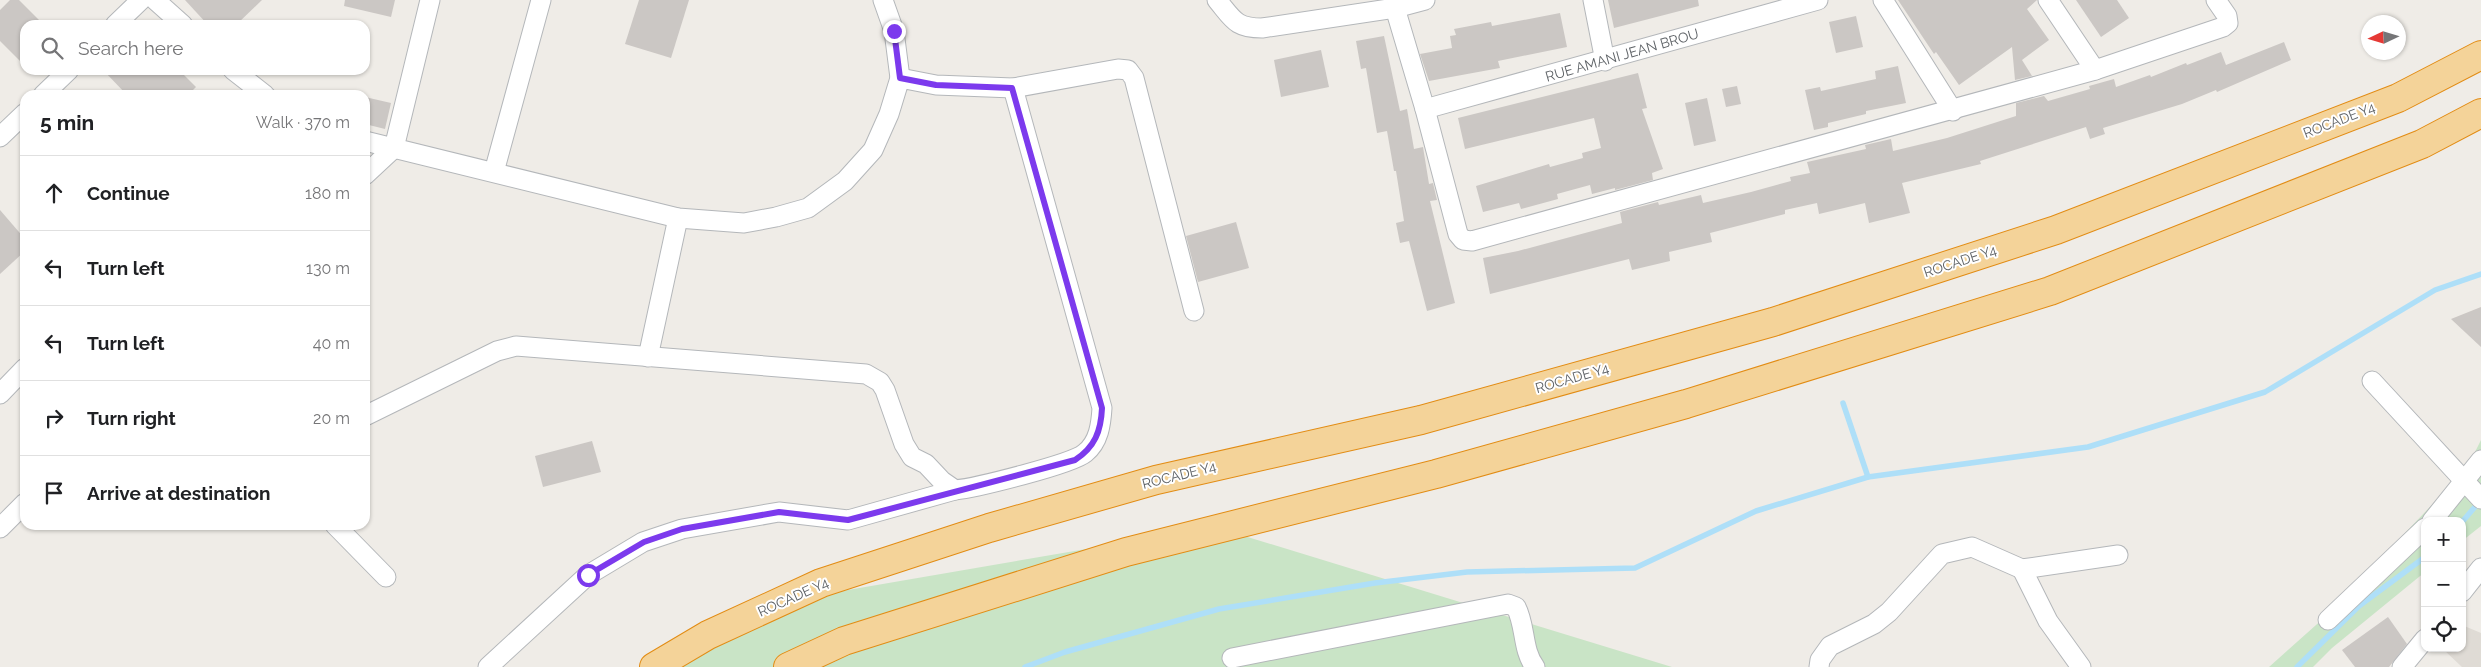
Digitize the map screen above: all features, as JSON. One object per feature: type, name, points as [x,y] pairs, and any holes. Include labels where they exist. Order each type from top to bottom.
[{"type":"highway","name":"ROCADE Y4","points":[[654,667],[708,635],[821,583],[990,528],[1156,480],[1422,420],[1764,324],[2056,230],[2398,98],[2481,55]]},
{"type":"highway","points":[[788,667],[844,642],[1126,552],[1426,477],[1686,404],[2050,291],[2422,144],[2481,113]]},
{"type":"street","points":[[120,20],[141,0]]},
{"type":"street","points":[[156,0],[178,20]]},
{"type":"street","points":[[370,170],[394,148],[430,0]]},
{"type":"street","points":[[494,172],[541,0]]},
{"type":"street","points":[[370,142],[678,218],[744,223],[776,217],[808,208],[845,181],[872,150],[889,114],[900,78],[894,31],[883,0]]},
{"type":"street","points":[[1217,0],[1234,21],[1245,28],[1262,28],[1395,8],[1425,0]]},
{"type":"street","points":[[1593,0],[1605,61]]},
{"type":"street","name":"RUE AMANI JEAN BROU","points":[[1425,109],[1605,61],[1818,0]]},
{"type":"street","points":[[1884,0],[1953,110]]},
{"type":"street","points":[[2048,0],[2095,70]]},
{"type":"street","points":[[1395,8],[1425,109],[1458,234],[1463,240],[1472,241],[2095,70],[2223,27],[2228,23],[2227,16],[2216,0]]},
{"type":"street","points":[[900,78],[936,85],[1012,88],[1118,69],[1128,70],[1134,78],[1194,311]]},
{"type":"street","points":[[48,90],[64,75]]},
{"type":"street","points":[[239,75],[259,90]]},
{"type":"street","points":[[488,667],[588,575],[644,542],[682,529],[779,512],[848,520],[955,490],[1075,460],[1093,445],[1101,426],[1102,408],[1012,88]]},
{"type":"street","points":[[0,137],[20,118]]},
{"type":"street","points":[[648,357],[678,218]]},
{"type":"street","points":[[370,414],[497,351],[516,346],[866,374],[880,382],[904,444],[912,457],[926,464],[942,481],[955,490]]},
{"type":"street","points":[[0,394],[20,373]]},
{"type":"street","points":[[2372,381],[2473,491]]},
{"type":"street","points":[[2437,517],[2473,491],[2481,460]]},
{"type":"street","points":[[0,528],[20,508]]},
{"type":"street","points":[[339,530],[386,577]]},
{"type":"street","points":[[2328,620],[2421,532]]},
{"type":"street","points":[[1819,667],[1820,660],[1830,646],[1874,624],[1889,612],[1942,554],[1972,546],[2022,569],[2118,555]]},
{"type":"street","points":[[2466,587],[2481,568]]},
{"type":"street","points":[[2022,569],[2048,621],[2081,667]]},
{"type":"street","points":[[1232,658],[1508,604],[1516,607],[1520,616],[1529,659],[1535,667]]},
{"type":"street","points":[[2402,667],[2421,643]]},
{"type":"shaded area","points":[[2466,627],[2481,633],[2481,667],[2462,667],[2446,652],[2466,652]]},
{"type":"green space","points":[[2481,440],[2481,526],[2466,538],[2466,517],[2421,517],[2421,575],[2332,648],[2313,667],[2269,667],[2325,617],[2467,468]]},
{"type":"green space","points":[[1215,527],[1672,667],[663,667],[754,606]]},
{"type":"building","points":[[10,0],[19,0],[39,20],[20,20],[20,61],[0,41],[0,10]]},
{"type":"building","points":[[185,0],[262,0],[241,20],[203,20]]},
{"type":"building","points":[[345,0],[395,0],[391,17],[344,6]]},
{"type":"building","points":[[639,0],[689,0],[671,58],[625,44]]},
{"type":"building","points":[[1608,0],[1698,0],[1699,6],[1614,28]]},
{"type":"building","points":[[1898,0],[2037,0],[2027,9],[2049,40],[2022,60],[2032,76],[2015,80],[2012,47],[1959,85],[1936,52],[1934,54]]},
{"type":"building","points":[[2076,0],[2117,0],[2129,18],[2101,37]]},
{"type":"building","points":[[1560,13],[1567,47],[1498,61],[1500,68],[1429,81],[1420,54],[1452,48],[1450,36],[1456,35],[1454,29],[1491,22],[1492,26]]},
{"type":"building","points":[[1856,16],[1863,47],[1836,53],[1829,22]]},
{"type":"building","points":[[1384,36],[1400,111],[1407,109],[1414,149],[1423,147],[1429,184],[1433,183],[1437,200],[1430,201],[1455,303],[1427,311],[1409,241],[1400,243],[1396,223],[1404,221],[1396,171],[1394,171],[1387,131],[1377,133],[1366,68],[1361,69],[1356,41]]},
{"type":"building","points":[[2284,42],[2291,60],[2217,92],[2216,90],[2182,104],[2103,128],[2105,134],[2090,139],[2086,127],[1980,161],[1981,164],[1902,183],[1910,213],[1869,223],[1865,203],[1819,214],[1817,203],[1785,210],[1785,214],[1710,233],[1712,242],[1669,252],[1670,261],[1632,270],[1629,259],[1490,294],[1483,258],[1518,251],[1622,223],[1620,212],[1658,202],[1659,205],[1701,195],[1703,203],[1751,192],[1791,181],[1790,177],[1810,173],[1807,162],[1866,149],[1865,145],[1891,139],[1893,151],[1947,138],[2016,116],[2016,103],[2044,96],[2048,101],[2090,89],[2089,86],[2114,79],[2116,87],[2150,75],[2151,77],[2186,63],[2187,65],[2221,52],[2226,65]]},
{"type":"building","points":[[1321,50],[1329,87],[1281,97],[1274,60]]},
{"type":"building","points":[[1898,66],[1906,103],[1866,111],[1866,114],[1828,123],[1828,127],[1814,130],[1805,90],[1820,87],[1821,91],[1876,79],[1875,71]]},
{"type":"building","points":[[1638,73],[1647,108],[1642,109],[1663,169],[1652,173],[1653,180],[1592,194],[1590,185],[1557,194],[1558,199],[1521,209],[1519,203],[1483,212],[1476,186],[1549,164],[1550,167],[1583,158],[1582,153],[1601,148],[1594,118],[1465,149],[1458,118]]},
{"type":"building","points":[[108,75],[184,75],[196,87],[193,90],[122,90]]},
{"type":"building","points":[[1737,86],[1741,104],[1726,107],[1722,89]]},
{"type":"building","points":[[370,98],[391,103],[385,129],[370,125]]},
{"type":"building","points":[[1707,98],[1716,141],[1694,146],[1685,103]]},
{"type":"building","points":[[0,210],[20,233],[20,256],[0,274]]},
{"type":"building","points":[[1236,222],[1249,268],[1198,282],[1186,236]]},
{"type":"building","points":[[2481,307],[2481,347],[2451,319]]},
{"type":"building","points":[[592,441],[601,472],[543,487],[535,456]]},
{"type":"building","points":[[2388,617],[2407,644],[2389,667],[2355,667],[2342,650]]},
{"type":"waterway","points":[[1025,667],[1065,652],[1219,609],[1375,583],[1467,572],[1635,568],[1756,511],[1868,477],[2088,447],[2265,392],[2435,290],[2481,274]]},
{"type":"waterway","points":[[1843,403],[1868,477]]},
{"type":"waterway","points":[[2466,517],[2480,501]]},
{"type":"waterway","points":[[2297,667],[2359,606],[2421,560]]},
{"type":"route","points":[[588,575],[644,542],[682,529],[779,512],[848,520],[955,490],[1075,460],[1086,453],[1093,445],[1101,426],[1102,408],[1012,88],[936,85],[900,78],[894,31]]}]
